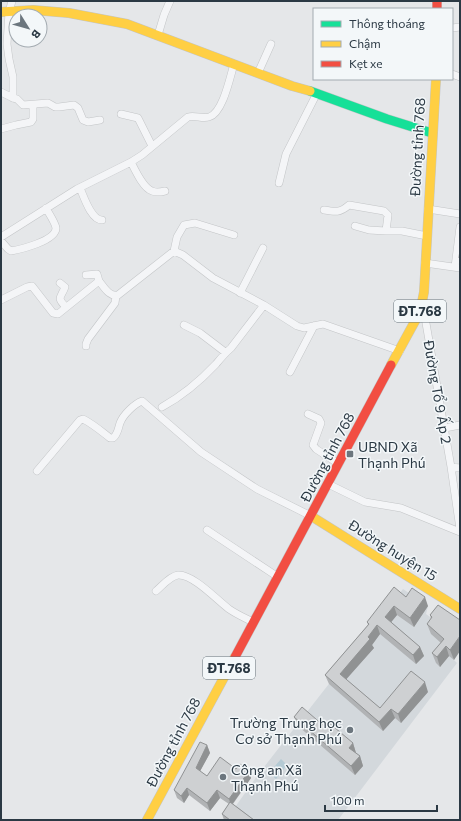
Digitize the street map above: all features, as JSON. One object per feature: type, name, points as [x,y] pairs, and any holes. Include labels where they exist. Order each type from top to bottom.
[{"type":"main road","points":[[5,12],[33,10],[88,15],[127,24],[387,120],[432,133]]},
{"type":"main road","name":"Đường tỉnh 768","points":[[146,820],[417,320],[424,292],[436,80]]},
{"type":"main road","name":"Đường huyện 15","points":[[311,516],[460,609]]},
{"type":"street","points":[[12,1],[5,12],[8,44],[5,60],[13,77],[13,98]]},
{"type":"street","points":[[158,35],[164,14],[170,1]]},
{"type":"street","points":[[258,73],[271,44]]},
{"type":"street","points":[[1,237],[80,188],[130,162],[188,117],[208,117],[216,112],[222,104],[234,64]]},
{"type":"street","points":[[1,92],[17,99],[23,105],[48,104],[55,107],[74,105],[79,109],[83,120],[88,122],[100,120]]},
{"type":"street","points":[[279,183],[286,154],[317,93]]},
{"type":"street","points":[[1,130],[32,121],[33,104]]},
{"type":"street","points":[[121,114],[138,118],[152,146]]},
{"type":"street","points":[[130,162],[145,186],[154,192],[165,191]]},
{"type":"street","points":[[80,188],[94,216],[99,220],[102,220]]},
{"type":"street","points":[[324,210],[337,212],[343,210],[349,205],[354,205],[384,211],[388,215],[386,232]]},
{"type":"street","points":[[1,241],[8,249],[12,251],[36,244],[54,234],[55,226],[46,208]]},
{"type":"street","points":[[428,210],[460,214]]},
{"type":"street","points":[[86,346],[88,339],[115,303],[116,296],[174,251],[176,237],[184,225],[195,223],[234,235]]},
{"type":"street","points":[[355,226],[369,230],[386,232],[402,231],[426,236]]},
{"type":"street","points":[[425,263],[458,268],[460,227]]},
{"type":"street","points":[[240,293],[263,248]]},
{"type":"street","points":[[174,251],[183,255],[213,278],[264,305],[297,326],[304,328],[323,324],[400,351]]},
{"type":"street","points":[[86,275],[97,274],[99,281],[108,292],[116,296]]},
{"type":"street","points":[[2,300],[29,286],[35,288],[53,313],[58,314],[99,281]]},
{"type":"street","points":[[60,283],[66,287],[59,300],[66,307]]},
{"type":"street","name":"Đường Tổ 9 Ấp 2","points":[[422,303],[451,467],[460,529]]},
{"type":"street","points":[[162,407],[187,390],[216,364],[225,352],[231,348],[264,305]]},
{"type":"street","points":[[184,325],[200,333],[225,352]]},
{"type":"street","points":[[290,372],[314,326]]},
{"type":"street","points":[[37,471],[80,420],[83,419],[97,427],[110,438],[113,438],[118,431],[120,422],[127,413],[142,401],[201,452],[257,490],[311,516]]},
{"type":"street","points":[[308,414],[319,419],[321,423],[313,445],[316,449],[339,464]]},
{"type":"street","points":[[444,428],[460,425]]},
{"type":"street","points":[[451,467],[460,468]]},
{"type":"street","points":[[328,484],[366,502],[401,508],[460,532]]},
{"type":"street","points":[[207,530],[278,576]]},
{"type":"street","points":[[156,591],[177,575],[184,576],[207,590],[230,610],[254,622]]},
{"type":"shaded area","name":"Trường Trung học Cơ sở Thạnh Phú","points":[[403,589],[428,606],[426,614],[433,619],[460,651],[454,660],[457,663],[338,820],[247,820],[233,810],[257,776]]},
{"type":"water","points":[[281,759],[287,765],[276,779],[269,773]]},
{"type":"building","points":[[394,587],[406,597],[412,588],[425,597],[410,618],[394,606],[385,617],[420,647],[413,655],[377,625],[368,637],[370,639],[340,674],[380,708],[411,671],[425,682],[398,714],[391,709],[379,722],[325,675],[369,624],[367,622]]},
{"type":"building","points":[[438,605],[460,620],[460,636],[450,650],[446,646],[437,657],[432,653],[444,639],[427,624],[432,617],[430,615]]},
{"type":"building","points":[[302,707],[324,726],[328,722],[353,743],[349,748],[360,756],[351,766],[294,717]]},
{"type":"building","points":[[200,742],[207,745],[196,768],[207,776],[220,757],[236,769],[240,764],[249,771],[229,799],[217,790],[207,803],[187,788],[181,796],[174,790]]},
{"type":"building","points":[[230,802],[254,820],[230,820],[222,814]]},
{"type":"traffic: fast","points":[[310,91],[387,119],[432,133]]},
{"type":"traffic: slow","points":[[1,12],[33,10],[69,13],[127,24],[292,86],[310,91]]},
{"type":"traffic: slow","points":[[391,365],[420,312],[424,292],[436,80]]},
{"type":"traffic: slow","points":[[311,516],[460,609]]},
{"type":"traffic: slow","points":[[147,820],[235,657]]},
{"type":"traffic: jam","points":[[437,1],[437,8]]},
{"type":"traffic: jam","points":[[235,657],[391,365]]},
{"type":"place","name":"UBND Xã Thạnh Phú","points":[[350,454]]},
{"type":"place","name":"Trường Trung học Cơ sở Thạnh Phú","points":[[350,730]]},
{"type":"place","name":"Công an Xã Thạnh Phú","points":[[223,777]]}]
